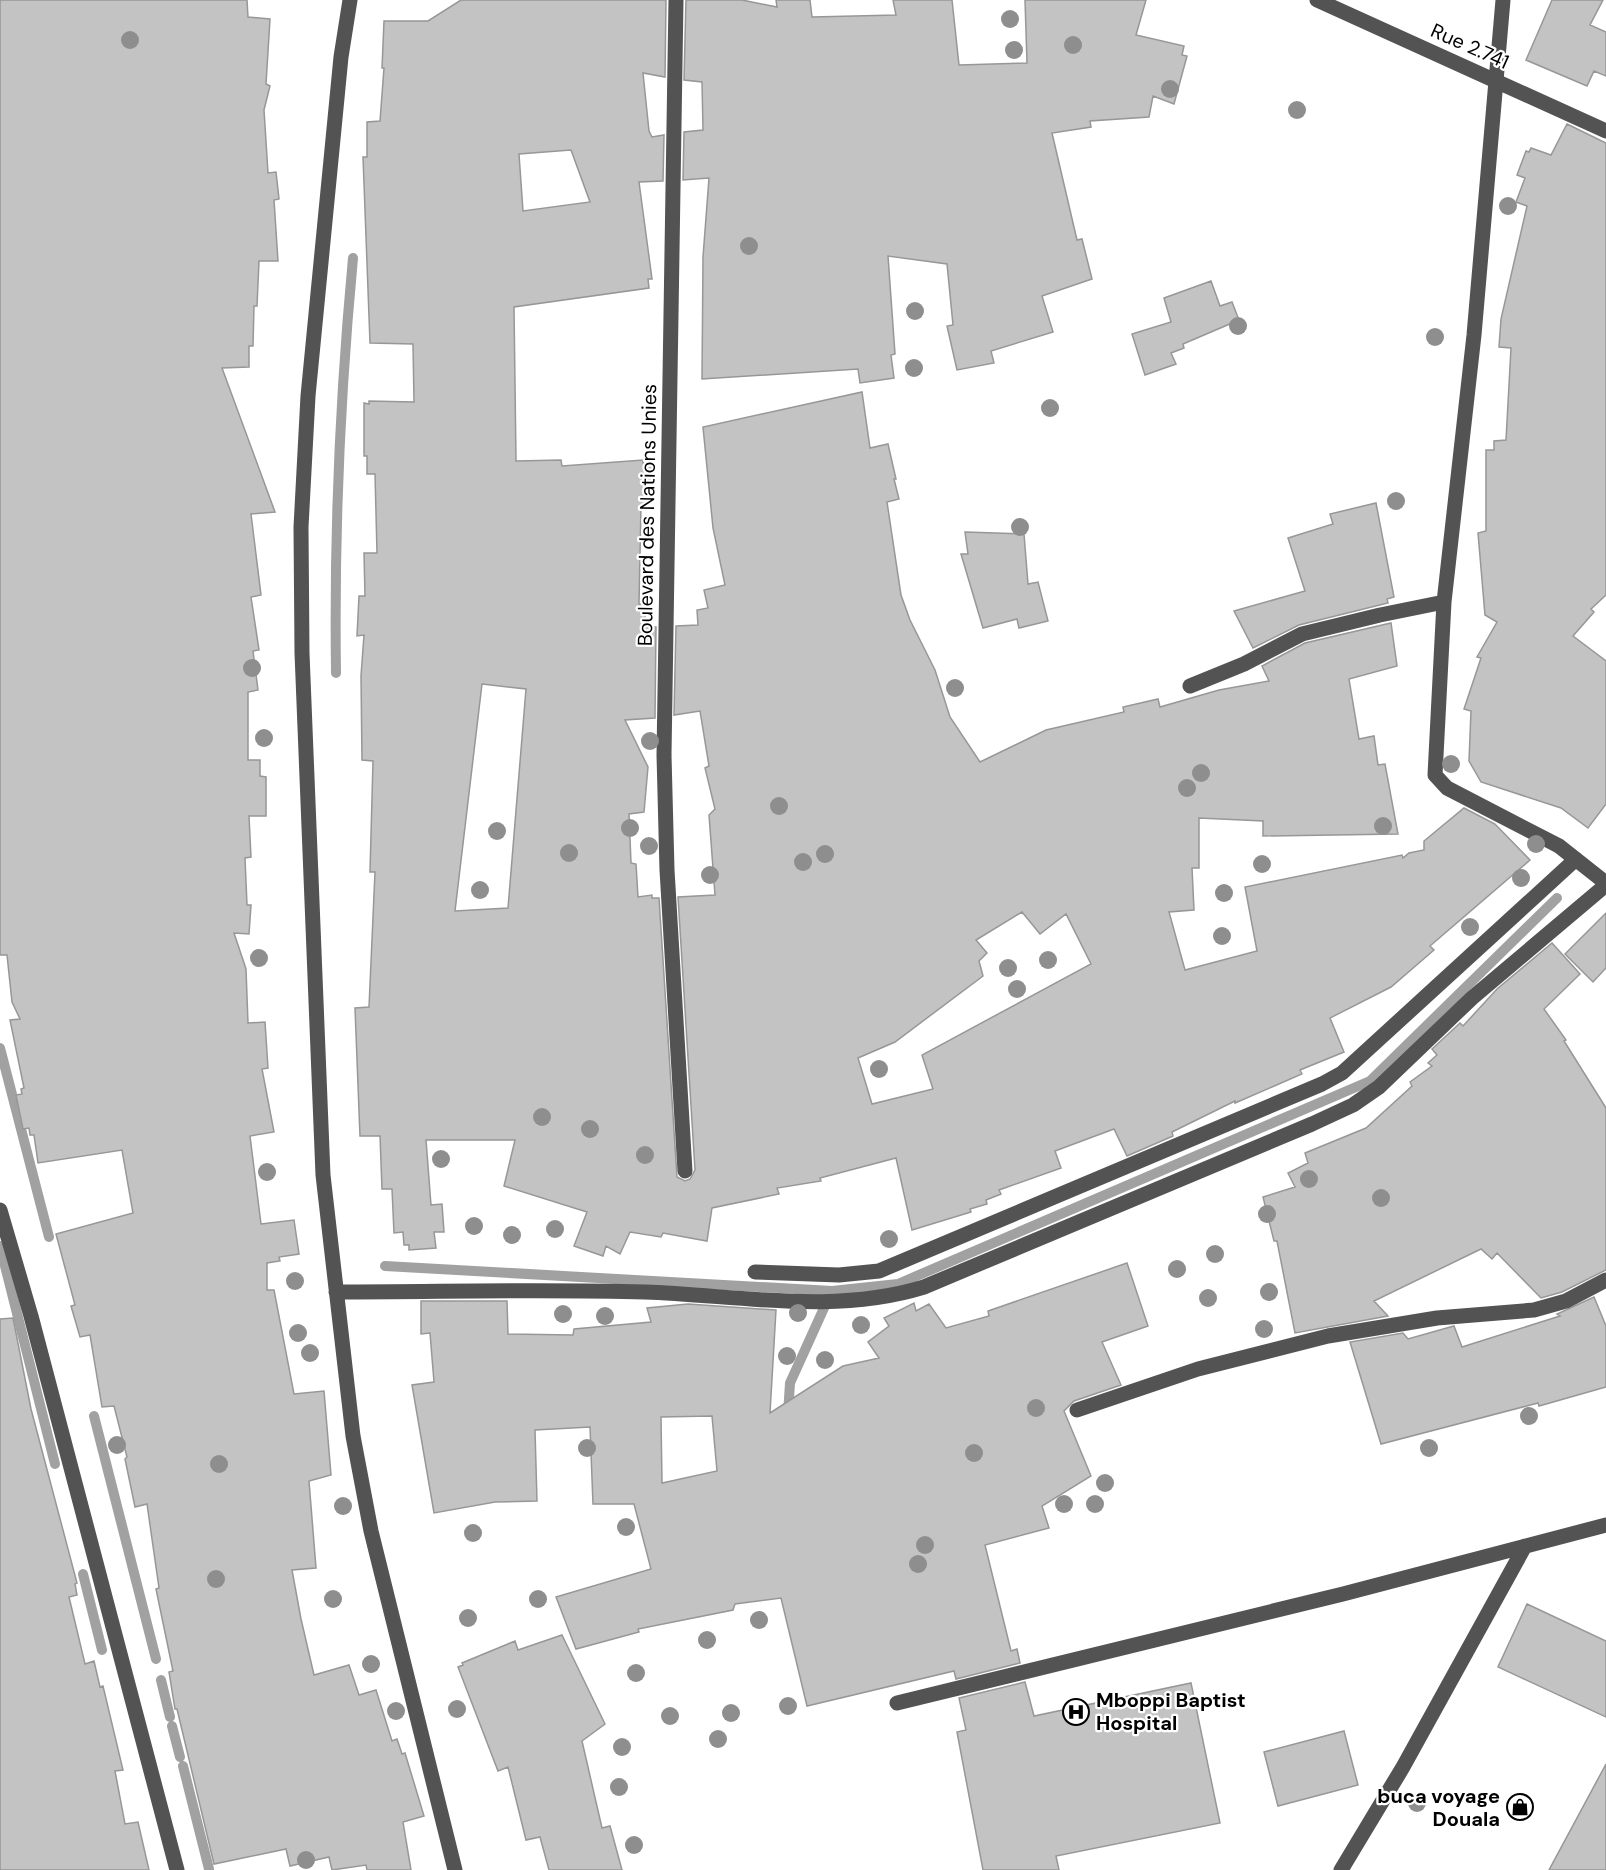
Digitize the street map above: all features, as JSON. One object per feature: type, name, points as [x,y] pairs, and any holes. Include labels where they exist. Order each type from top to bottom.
[{"type":"street","points":[[350,0],[341,57],[308,396],[301,527],[302,664],[323,1175],[353,1436],[371,1531],[455,1870]]},
{"type":"street","name":"Boulevard des Nations Unies","points":[[676,0],[664,755],[676,1030],[685,1171]]},
{"type":"street","name":"Rue 2.741","points":[[1317,0],[1606,130]]},
{"type":"street","points":[[336,1292],[644,1292],[802,1302],[892,1296],[924,1287],[1353,1105],[1379,1087],[1472,998],[1606,884],[1559,846],[1447,788],[1436,775],[1444,603],[1474,335],[1503,0]]},
{"type":"street","points":[[1190,687],[1244,664],[1302,634],[1380,615],[1444,603]]},
{"type":"street","points":[[755,1272],[839,1275],[879,1271],[1322,1084],[1342,1073],[1576,859]]},
{"type":"street","points":[[0,1210],[31,1316],[177,1870]]},
{"type":"street","points":[[1077,1410],[1198,1369],[1328,1336],[1437,1318],[1534,1310],[1566,1300],[1606,1280]]},
{"type":"street","points":[[897,1703],[1344,1594],[1606,1525]]},
{"type":"street","points":[[1341,1870],[1403,1767],[1525,1546]]},
{"type":"building","points":[[0,0],[247,0],[248,17],[270,19],[266,84],[270,86],[264,110],[268,173],[276,172],[279,199],[274,200],[278,261],[259,261],[257,306],[254,306],[253,346],[249,346],[249,367],[222,368],[275,512],[251,514],[261,595],[251,597],[259,650],[253,651],[258,690],[248,692],[248,760],[260,760],[260,776],[266,777],[266,816],[249,816],[251,857],[245,858],[247,905],[251,905],[249,934],[234,933],[246,969],[248,1023],[265,1022],[268,1068],[262,1069],[274,1132],[250,1136],[261,1224],[294,1220],[299,1254],[279,1257],[280,1261],[267,1263],[267,1290],[274,1290],[294,1394],[324,1391],[331,1475],[309,1481],[316,1568],[292,1570],[301,1619],[314,1675],[349,1665],[359,1695],[376,1690],[392,1741],[397,1739],[402,1754],[405,1753],[424,1816],[403,1822],[411,1870],[367,1870],[366,1865],[332,1870],[329,1857],[290,1866],[286,1849],[214,1864],[177,1709],[175,1709],[169,1672],[173,1671],[156,1589],[159,1588],[147,1504],[135,1507],[125,1459],[127,1457],[114,1406],[102,1407],[90,1335],[80,1337],[71,1306],[75,1305],[56,1234],[133,1213],[122,1150],[38,1163],[34,1135],[30,1135],[29,1128],[23,1129],[16,1095],[22,1094],[21,1089],[24,1088],[10,1020],[20,1019],[12,1002],[7,955],[0,955]]},
{"type":"building","points":[[461,0],[666,0],[665,77],[643,73],[649,131],[652,137],[664,135],[663,181],[639,182],[652,279],[648,279],[649,288],[514,307],[516,461],[561,460],[562,466],[643,460],[643,463],[652,462],[652,491],[646,491],[647,506],[641,506],[639,604],[644,604],[646,627],[656,627],[655,718],[625,720],[648,767],[644,812],[629,814],[631,863],[636,864],[638,897],[652,895],[652,898],[659,898],[677,1177],[685,1181],[690,1179],[695,1170],[678,897],[715,895],[709,815],[715,809],[705,768],[709,766],[700,711],[674,715],[676,626],[698,625],[697,610],[708,608],[704,590],[725,585],[713,528],[703,427],[862,392],[870,448],[888,444],[896,479],[894,479],[899,499],[887,502],[901,595],[910,620],[935,670],[950,717],[980,762],[1046,730],[1124,712],[1123,707],[1158,699],[1160,707],[1219,690],[1269,681],[1262,666],[1305,643],[1391,623],[1397,666],[1349,679],[1359,739],[1374,736],[1378,765],[1385,764],[1398,834],[1263,836],[1263,821],[1199,818],[1199,868],[1192,868],[1194,910],[1169,912],[1185,970],[1257,951],[1245,887],[1402,855],[1403,858],[1409,853],[1424,850],[1424,841],[1464,808],[1495,824],[1530,860],[1430,946],[1434,950],[1391,987],[1330,1018],[1344,1052],[1300,1070],[1302,1074],[1235,1103],[1235,1101],[1172,1132],[1173,1136],[1127,1156],[1114,1129],[1055,1151],[1061,1168],[999,1190],[1001,1194],[986,1200],[987,1204],[970,1209],[971,1212],[912,1230],[896,1158],[820,1178],[821,1181],[777,1188],[779,1194],[712,1208],[707,1241],[663,1233],[661,1237],[630,1232],[620,1254],[606,1246],[603,1256],[574,1246],[587,1212],[504,1186],[515,1140],[426,1140],[431,1205],[442,1204],[444,1232],[434,1232],[436,1248],[409,1250],[409,1245],[404,1245],[403,1232],[394,1233],[392,1189],[382,1189],[380,1136],[360,1136],[355,1008],[369,1007],[375,872],[370,872],[373,761],[362,760],[361,676],[364,635],[357,636],[359,596],[365,596],[364,553],[377,553],[375,474],[367,474],[367,456],[364,456],[364,403],[369,404],[369,401],[414,402],[413,344],[370,343],[363,157],[367,157],[367,122],[380,121],[384,68],[382,68],[384,21],[428,21]],"holes":[[[571,150],[590,202],[523,211],[519,154]],[[482,684],[526,689],[508,908],[455,911]],[[1022,912],[1040,934],[1066,914],[1091,964],[922,1055],[933,1089],[872,1104],[858,1058],[895,1042],[983,976],[979,961],[987,953],[976,940]]]},
{"type":"building","points":[[686,0],[742,0],[777,7],[776,0],[810,0],[812,17],[896,15],[893,0],[952,0],[959,65],[1027,63],[1025,0],[1146,0],[1136,35],[1184,46],[1182,55],[1187,56],[1174,104],[1153,96],[1149,117],[1090,121],[1091,127],[1052,133],[1077,240],[1082,239],[1092,279],[1042,296],[1053,332],[991,351],[994,363],[957,370],[947,326],[953,325],[947,264],[888,256],[895,354],[891,355],[894,378],[860,383],[858,369],[702,379],[703,257],[709,178],[683,180],[684,132],[703,130],[702,82],[684,80]]},
{"type":"building","points":[[1552,0],[1603,0],[1590,25],[1606,32],[1606,76],[1594,71],[1587,86],[1526,60]]},
{"type":"building","points":[[1567,124],[1606,143],[1606,595],[1591,609],[1594,612],[1573,636],[1606,661],[1606,804],[1588,828],[1561,808],[1481,782],[1469,761],[1471,711],[1464,709],[1481,658],[1477,657],[1497,622],[1485,615],[1478,533],[1486,531],[1486,450],[1494,450],[1494,441],[1506,440],[1511,348],[1499,347],[1501,319],[1527,206],[1516,202],[1525,178],[1517,175],[1526,151],[1529,152],[1531,148],[1551,155]]},
{"type":"building","points":[[1211,281],[1220,306],[1232,302],[1239,320],[1183,344],[1184,348],[1171,353],[1176,364],[1145,375],[1132,334],[1171,322],[1164,298]]},
{"type":"building","points":[[1376,503],[1394,597],[1387,599],[1388,603],[1299,625],[1253,648],[1234,611],[1305,591],[1288,538],[1333,524],[1330,514]]},
{"type":"building","points":[[965,532],[1024,534],[1028,584],[1038,582],[1048,621],[1019,628],[1017,619],[983,628],[961,554],[968,554]]},
{"type":"building","points":[[1606,913],[1606,968],[1593,982],[1565,954]]},
{"type":"building","points":[[1552,943],[1580,974],[1544,1009],[1566,1040],[1564,1041],[1606,1108],[1606,1270],[1562,1292],[1541,1298],[1497,1253],[1492,1259],[1481,1249],[1374,1301],[1388,1316],[1295,1333],[1277,1241],[1274,1241],[1263,1197],[1295,1187],[1288,1173],[1308,1163],[1305,1153],[1366,1128],[1412,1086],[1410,1082],[1432,1066],[1428,1063],[1437,1055],[1432,1049],[1460,1023],[1463,1026],[1497,989]]},
{"type":"building","points":[[1127,1263],[1148,1326],[1102,1342],[1121,1385],[1074,1401],[1064,1411],[1091,1476],[1042,1506],[1049,1528],[985,1545],[1011,1651],[1017,1649],[1020,1663],[956,1679],[954,1671],[807,1706],[781,1598],[735,1604],[733,1610],[638,1629],[639,1632],[576,1649],[556,1597],[651,1569],[634,1504],[593,1504],[590,1427],[535,1430],[537,1501],[495,1502],[434,1513],[412,1385],[434,1382],[430,1333],[421,1334],[421,1301],[507,1301],[508,1334],[573,1335],[574,1329],[651,1322],[647,1308],[688,1304],[776,1310],[770,1413],[843,1366],[879,1358],[868,1342],[889,1326],[884,1318],[914,1303],[916,1311],[929,1304],[946,1328],[989,1316],[988,1311]],"holes":[[[712,1416],[717,1471],[662,1483],[661,1417]]]},
{"type":"building","points":[[1594,1297],[1606,1326],[1606,1387],[1539,1406],[1538,1403],[1381,1444],[1350,1342],[1403,1333],[1408,1339],[1454,1326],[1462,1347],[1560,1316],[1557,1314]]},
{"type":"building","points":[[13,1318],[31,1409],[77,1583],[75,1584],[77,1595],[69,1597],[85,1664],[94,1661],[100,1687],[103,1686],[123,1770],[115,1771],[125,1824],[138,1822],[149,1870],[0,1870],[0,1319]]},
{"type":"building","points":[[1527,1604],[1606,1641],[1606,1717],[1498,1667]]},
{"type":"building","points":[[562,1635],[605,1724],[582,1741],[602,1828],[610,1826],[622,1870],[549,1870],[540,1837],[526,1840],[508,1767],[498,1771],[458,1667],[463,1665],[462,1663],[515,1641],[518,1650]]},
{"type":"building","points":[[1025,1682],[1034,1716],[1191,1683],[1220,1823],[1056,1856],[1059,1870],[983,1870],[957,1732],[966,1730],[959,1698]]},
{"type":"building","points":[[1344,1731],[1358,1785],[1278,1806],[1264,1752]]},
{"type":"building","points":[[1606,1764],[1606,1870],[1549,1870]]},
{"type":"waterway","points":[[336,673],[339,465],[353,258]]},
{"type":"waterway","points":[[385,1266],[832,1291],[898,1284],[1370,1081],[1557,898]]},
{"type":"waterway","points":[[0,1048],[49,1237]]},
{"type":"waterway","points":[[0,1246],[55,1464]]},
{"type":"waterway","points":[[788,1414],[790,1383],[829,1297]]},
{"type":"waterway","points":[[94,1416],[156,1659]]},
{"type":"waterway","points":[[83,1574],[102,1650]]},
{"type":"waterway","points":[[161,1680],[170,1717]]},
{"type":"waterway","points":[[172,1726],[180,1757]]},
{"type":"waterway","points":[[183,1766],[209,1869]]},
{"type":"place","name":"Mboppi Baptist Hospital","points":[[1076,1712]]},
{"type":"place","name":"buca voyage Douala","points":[[1520,1807]]}]
